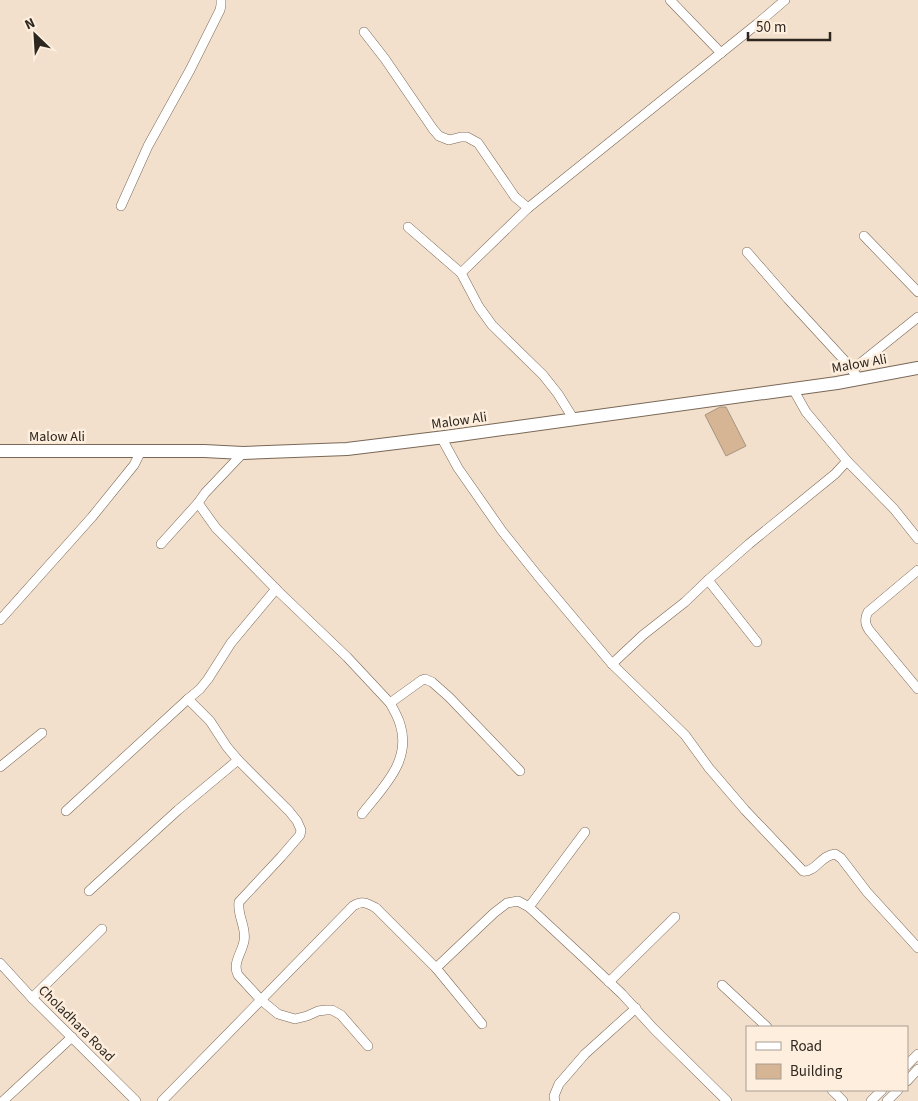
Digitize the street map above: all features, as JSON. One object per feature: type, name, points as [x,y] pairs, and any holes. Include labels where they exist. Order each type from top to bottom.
[{"type":"street","points":[[121,206],[148,146],[190,70],[220,10],[222,5],[220,0]]},
{"type":"street","points":[[670,0],[721,53]]},
{"type":"street","points":[[461,273],[528,208],[721,53],[778,2]]},
{"type":"street","points":[[364,32],[440,136],[449,140],[467,137],[478,143],[515,197],[528,208]]},
{"type":"street","points":[[408,227],[461,273],[479,307],[492,325],[543,375],[574,418]]},
{"type":"street","points":[[864,236],[918,292]]},
{"type":"street","points":[[747,252],[855,374],[918,317]]},
{"type":"street","name":"Malow Ali","points":[[0,451],[204,451],[243,453],[347,449],[793,389],[855,374],[918,368]]},
{"type":"street","points":[[793,389],[806,412],[847,461],[894,509],[918,539]]},
{"type":"street","points":[[441,437],[458,468],[502,531],[538,576],[612,664],[685,735],[708,768],[799,868],[804,872],[808,871],[828,855],[838,855],[867,892],[918,948]]},
{"type":"street","points":[[0,620],[92,518],[134,465],[141,451]]},
{"type":"street","points":[[161,544],[198,503],[205,492],[243,453]]},
{"type":"street","points":[[612,664],[643,635],[847,461]]},
{"type":"street","points":[[198,503],[216,528],[347,657],[390,703],[400,723],[403,749],[395,771],[362,814]]},
{"type":"street","points":[[918,570],[868,612],[865,617],[867,626],[918,689]]},
{"type":"street","points":[[708,580],[758,642]]},
{"type":"street","points":[[66,811],[200,689],[231,643],[276,589]]},
{"type":"street","points":[[390,703],[422,680],[425,679],[432,682],[450,697],[520,771]]},
{"type":"street","points":[[188,699],[210,721],[238,760],[297,821],[301,830],[300,835],[239,902],[238,908],[245,941],[237,961],[236,970],[238,975],[261,1000],[278,1014],[295,1019],[318,1011],[332,1010],[340,1015],[368,1046]]},
{"type":"street","points":[[0,767],[42,733]]},
{"type":"street","points":[[89,892],[178,810],[238,760]]},
{"type":"street","points":[[529,907],[585,832]]},
{"type":"street","points":[[436,968],[494,913],[507,903],[518,901],[529,907],[584,958],[727,1101]]},
{"type":"street","points":[[162,1101],[358,903],[367,903],[376,908],[436,968],[482,1024]]},
{"type":"street","points":[[609,982],[675,917]]},
{"type":"street","points":[[32,998],[102,929]]},
{"type":"street","name":"Choladhara Road","points":[[1,966],[136,1101]]},
{"type":"street","points":[[722,984],[766,1026]]},
{"type":"street","points":[[555,1101],[555,1091],[559,1084],[578,1062],[636,1008]]},
{"type":"street","points":[[3,1101],[72,1037]]},
{"type":"street","points":[[908,1064],[918,1054]]},
{"type":"street","points":[[908,1080],[918,1069]]},
{"type":"street","points":[[833,1091],[844,1101]]},
{"type":"street","points":[[871,1101],[881,1091]]},
{"type":"street","points":[[887,1101],[897,1091]]},
{"type":"building","points":[[720,407],[726,407],[746,446],[726,456],[705,415]]}]
